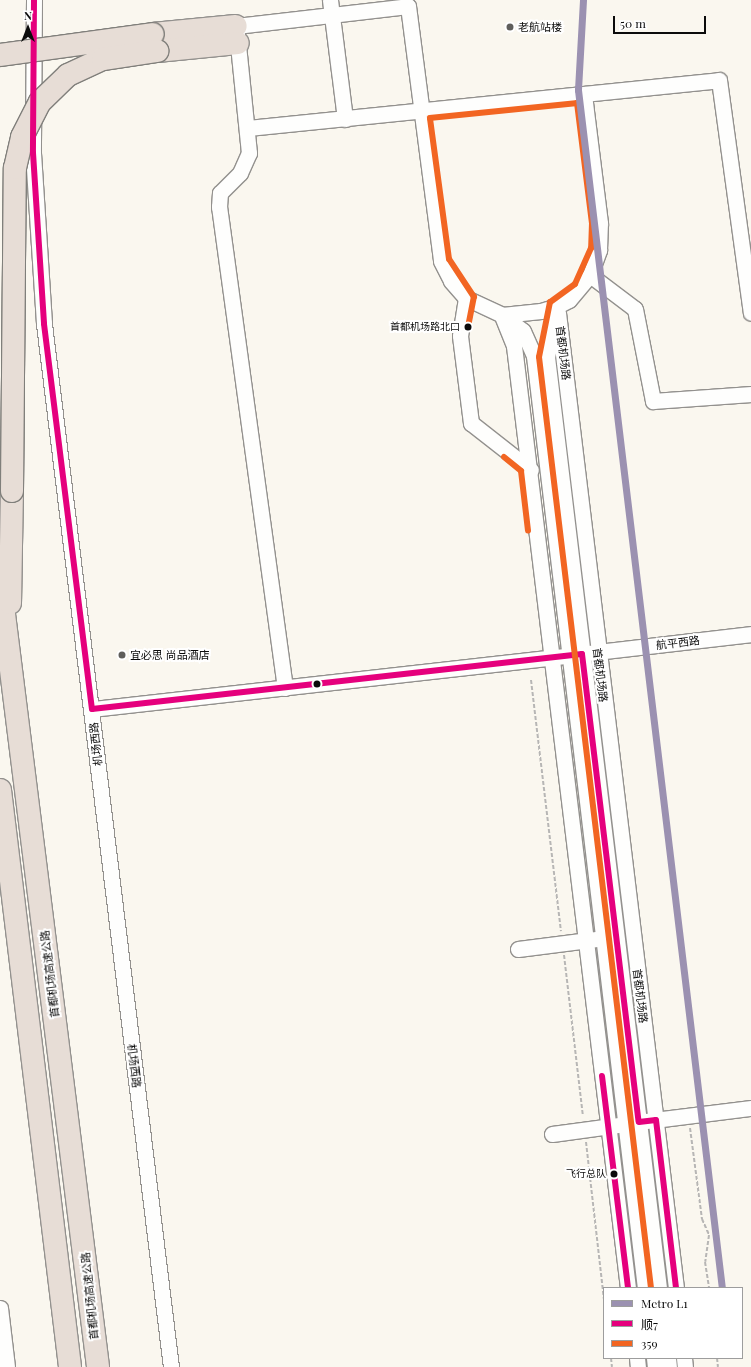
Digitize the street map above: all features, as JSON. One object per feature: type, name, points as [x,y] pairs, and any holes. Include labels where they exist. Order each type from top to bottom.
[{"type":"highway","points":[[0,55],[237,35]]},
{"type":"highway","points":[[9,646],[15,168],[22,138],[40,102],[68,75],[103,59],[155,42]]},
{"type":"highway","name":"首都机场高速公路","points":[[0,582],[98,1367]]},
{"type":"highway","points":[[0,790],[70,1367]]},
{"type":"street","name":"机场西路","points":[[34,0],[34,183],[44,324],[171,1367]]},
{"type":"street","points":[[330,0],[345,119]]},
{"type":"street","points":[[285,688],[219,207],[220,192],[248,162],[248,128],[237,35],[332,15],[408,6],[441,261],[451,281],[466,298],[502,315],[541,311],[557,306],[569,300],[590,275],[599,250],[600,223],[584,94]]},
{"type":"street","points":[[248,128],[719,80],[751,313]]},
{"type":"street","points":[[590,275],[635,309],[653,401],[751,394]]},
{"type":"street","points":[[466,298],[460,336],[471,423],[529,466],[556,493],[576,465]]},
{"type":"street","name":"首都机场路","points":[[557,306],[676,1287]]},
{"type":"street","name":"首都机场路","points":[[557,306],[547,357],[567,655],[572,823],[628,1287]]},
{"type":"street","name":"首都机场路","points":[[502,315],[523,331],[534,356],[556,493]]},
{"type":"street","name":"首都机场路","points":[[502,315],[514,346],[529,466],[567,655],[593,802],[631,1123],[645,1287]]},
{"type":"street","name":"航平西路","points":[[92,709],[751,634]]},
{"type":"street","points":[[572,823],[593,802],[618,818]]},
{"type":"street","points":[[518,949],[609,938]]},
{"type":"street","points":[[593,994],[619,1015],[639,988]]},
{"type":"street","points":[[552,1134],[751,1108]]},
{"type":"street","name":"首都机场路","points":[[631,1123],[659,1287]]},
{"type":"street","points":[[0,1308],[7,1367]]},
{"type":"path","points":[[531,680],[603,1291]]},
{"type":"path","points":[[689,1127],[702,1219],[708,1235],[705,1262],[708,1287]]},
{"type":"metro line","name":"L1","points":[[583,0],[578,90],[722,1287]]},
{"type":"transit line","name":"顺7","points":[[34,0],[33,153],[44,324],[92,709]]},
{"type":"transit line","name":"359","points":[[468,327],[474,297],[449,259],[430,118],[577,103],[592,223],[591,248],[575,284],[550,302],[539,357],[651,1287]]},
{"type":"transit line","name":"359","points":[[504,457],[521,471],[528,531]]},
{"type":"transit line","name":"顺7","points":[[92,709],[582,654],[639,1122],[656,1120],[676,1287]]},
{"type":"transit line","name":"顺7","points":[[602,1076],[628,1287]]},
{"type":"place","name":"老航站楼","points":[[510,27]]},
{"type":"place","name":"首都机场路北口","points":[[468,327]]},
{"type":"place","name":"宜必思 尚品酒店","points":[[122,655]]},
{"type":"place","name":"飞行总队","points":[[614,1174]]}]
